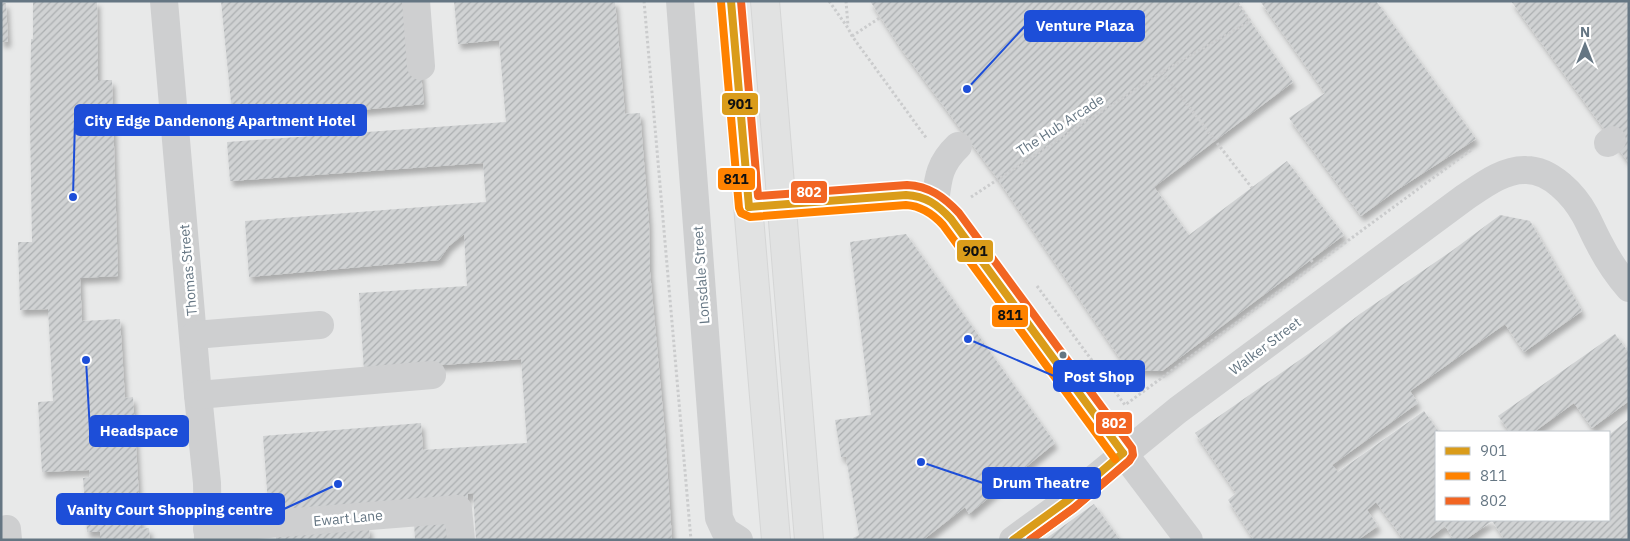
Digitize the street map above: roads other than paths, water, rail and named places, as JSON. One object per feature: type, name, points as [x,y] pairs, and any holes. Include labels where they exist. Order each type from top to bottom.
[{"type":"highway","points":[[731,1],[776,540]]},
{"type":"highway","points":[[765,1],[809,540]]},
{"type":"street","name":"Thomas Street","points":[[164,1],[207,483],[208,535]]},
{"type":"street","points":[[416,1],[420,66]]},
{"type":"street","name":"Lonsdale Street","points":[[680,1],[719,518],[725,531],[739,540]]},
{"type":"street","points":[[935,203],[938,181],[951,154]]},
{"type":"street","name":"Walker Street","points":[[1013,540],[1068,500],[1178,410],[1464,198],[1497,178],[1526,170],[1538,172],[1554,181],[1575,200],[1585,214],[1606,255],[1629,288]]},
{"type":"street","points":[[749,207],[906,195],[919,196],[935,203],[951,219],[1123,454],[1189,540]]},
{"type":"street","points":[[194,336],[320,325]]},
{"type":"street","points":[[198,395],[432,375]]},
{"type":"street","name":"Ewart Lane","points":[[208,535],[458,509],[461,540]]},
{"type":"place","name":"Venture Plaza","points":[[967,89]]},
{"type":"place","name":"City Edge Dandenong Apartment Hotel","points":[[73,197]]},
{"type":"place","name":"Post Shop","points":[[968,339]]},
{"type":"place","name":"Headspace","points":[[86,360]]},
{"type":"place","name":"Drum Theatre","points":[[921,462]]},
{"type":"place","name":"Vanity Court Shopping centre","points":[[338,484]]}]
